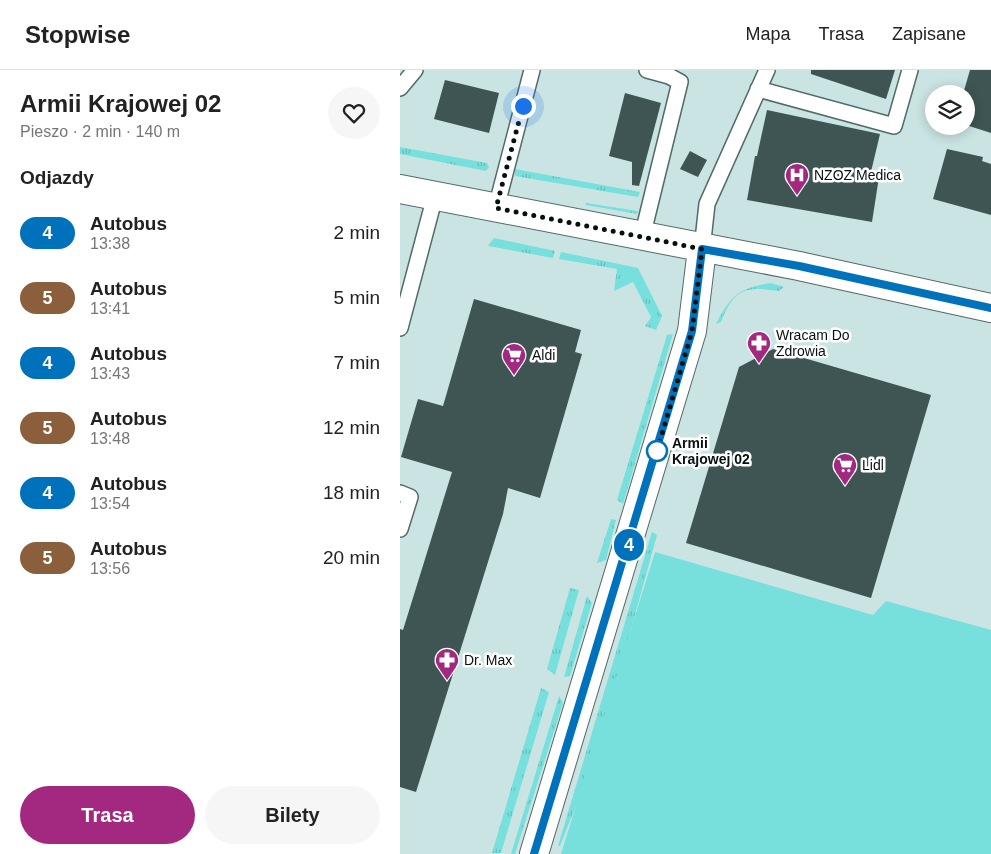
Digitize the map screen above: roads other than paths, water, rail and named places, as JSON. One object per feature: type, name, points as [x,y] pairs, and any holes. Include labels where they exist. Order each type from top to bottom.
[{"type":"street","points":[[400,189],[702,249],[799,266],[991,308]]},
{"type":"street","points":[[534,854],[692,331],[702,249]]},
{"type":"lane","points":[[400,88],[416,70]]},
{"type":"lane","points":[[496,208],[532,70]]},
{"type":"lane","points":[[642,237],[680,82],[669,76],[647,70]]},
{"type":"lane","points":[[702,249],[707,204],[767,70]]},
{"type":"lane","points":[[758,89],[894,126],[910,70]]},
{"type":"lane","points":[[400,328],[435,196]]},
{"type":"lane","points":[[400,493],[410,496],[400,529]]},
{"type":"place","name":"NZOZ Medica","points":[[797,196]]},
{"type":"place","name":"Wracam Do Zdrowia","points":[[759,364]]},
{"type":"place","name":"Aldi","points":[[514,376]]},
{"type":"place","name":"Armii Krajowej 02","points":[[657,451]]},
{"type":"place","name":"Lidl","points":[[845,486]]},
{"type":"place","name":"Dr. Max","points":[[447,681]]}]
